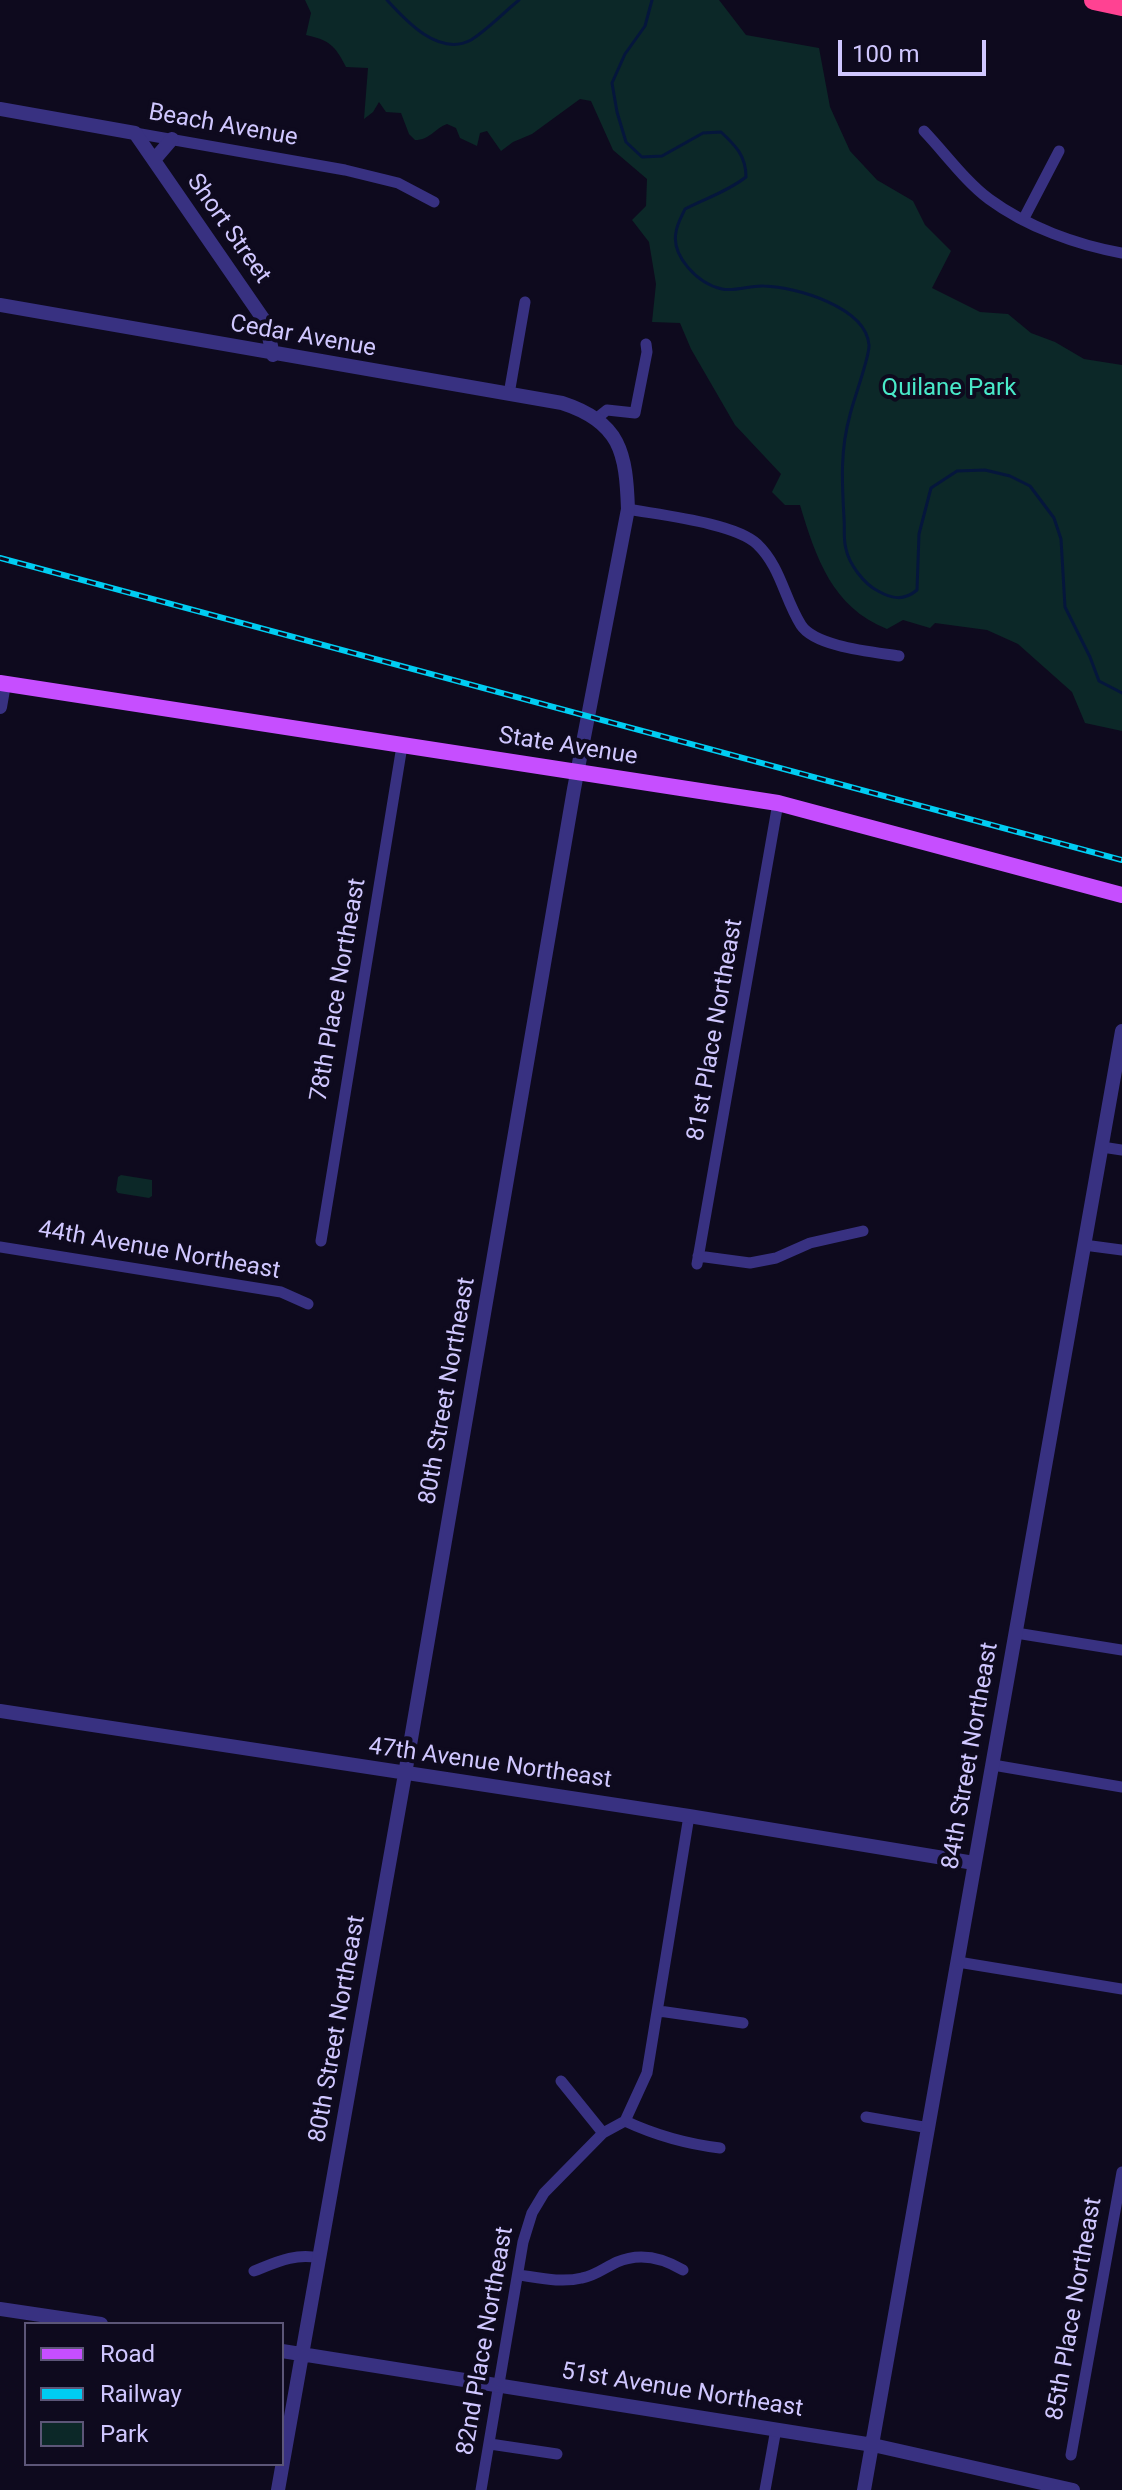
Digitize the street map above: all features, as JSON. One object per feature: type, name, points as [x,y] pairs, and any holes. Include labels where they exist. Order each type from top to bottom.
[{"type":"highway","points":[[1094,0],[1122,4]]},
{"type":"highway","points":[[1113,0],[1122,4]]},
{"type":"main road","name":"State Avenue","points":[[2,684],[778,803],[1122,895]]},
{"type":"street","name":"Beach Avenue","points":[[0,109],[260,154],[398,183],[434,202]]},
{"type":"street","points":[[924,131],[988,198],[1023,220],[1090,248],[1122,253]]},
{"type":"street","name":"Short Street","points":[[135,133],[266,323],[273,355]]},
{"type":"street","points":[[154,160],[172,139]]},
{"type":"street","points":[[1023,220],[1059,151]]},
{"type":"street","points":[[509,394],[525,302]]},
{"type":"street","name":"Cedar Avenue","points":[[0,305],[562,403],[597,418]]},
{"type":"street","points":[[597,418],[607,410],[635,413],[646,344]]},
{"type":"street","name":"80th Street Northeast","points":[[284,2456],[577,773],[628,509],[623,453],[616,438],[597,418]]},
{"type":"street","points":[[628,509],[739,531],[757,544],[778,572],[802,627],[832,643],[899,656]]},
{"type":"street","points":[[0,707],[2,684]]},
{"type":"street","name":"78th Place Northeast","points":[[321,1241],[402,746]]},
{"type":"street","name":"81st Place Northeast","points":[[778,803],[697,1260],[750,1263],[776,1258],[810,1243],[863,1231]]},
{"type":"street","name":"84th Street Northeast","points":[[864,2490],[1122,1031]]},
{"type":"street","points":[[1102,1147],[1122,1150]]},
{"type":"street","points":[[1084,1245],[1122,1250]]},
{"type":"street","name":"44th Avenue Northeast","points":[[0,1247],[281,1292],[308,1304]]},
{"type":"street","points":[[1016,1633],[1122,1650]]},
{"type":"street","name":"47th Avenue Northeast","points":[[0,1711],[689,1816],[974,1863]]},
{"type":"street","points":[[993,1765],[1122,1787]]},
{"type":"street","points":[[689,1816],[647,2073],[625,2121],[648,2132],[720,2148]]},
{"type":"street","points":[[958,1962],[1122,1989]]},
{"type":"street","points":[[659,2011],[743,2023]]},
{"type":"street","points":[[561,2081],[603,2133]]},
{"type":"street","points":[[866,2117],[929,2128]]},
{"type":"street","name":"82nd Place Northeast","points":[[481,2490],[523,2242],[532,2213],[544,2193],[603,2133],[625,2121]]},
{"type":"street","name":"85th Place Northeast","points":[[1071,2455],[1122,2172]]},
{"type":"street","points":[[254,2271],[304,2255],[319,2258]]},
{"type":"street","points":[[519,2275],[555,2280],[583,2278],[620,2260],[638,2257],[666,2260],[683,2270]]},
{"type":"street","points":[[0,2309],[88,2322]]},
{"type":"street","name":"51st Avenue Northeast","points":[[284,2351],[873,2445],[1073,2490]]},
{"type":"street","points":[[765,2490],[776,2429]]},
{"type":"street","points":[[490,2444],[557,2454]]},
{"type":"street","name":"80th Street Northeast","points":[[278,2490],[282,2466]]},
{"type":"green space","name":"Quilane Park","points":[[305,0],[719,0],[746,35],[819,48],[830,107],[850,151],[877,180],[913,201],[925,225],[951,251],[932,288],[980,312],[1008,314],[1031,333],[1055,342],[1084,359],[1122,365],[1122,731],[1085,723],[1072,692],[1018,644],[987,630],[935,623],[930,628],[903,620],[887,629],[868,620],[840,594],[820,562],[800,505],[785,505],[772,492],[781,474],[735,425],[691,349],[680,323],[652,322],[656,284],[649,242],[632,220],[646,206],[647,179],[613,150],[591,101],[580,99],[532,134],[501,151],[487,131],[480,133],[477,146],[460,138],[456,128],[447,124],[415,140],[409,134],[401,113],[386,112],[379,102],[364,119],[368,68],[346,67],[330,45],[306,35],[311,13]]},
{"type":"green space","points":[[118,1177],[152,1180],[152,1196],[118,1193]]},
{"type":"waterway","points":[[387,0],[413,26],[447,44],[471,40],[519,0]]},
{"type":"waterway","points":[[652,0],[645,26],[625,54],[612,83],[626,142],[642,157],[662,156],[703,133],[721,132],[739,152],[746,170],[746,177],[739,182],[685,209],[676,232],[682,259],[696,275],[722,289],[778,287],[810,295],[843,310],[865,332],[869,351],[847,428],[842,466],[845,541],[854,567],[868,584],[883,594],[898,598],[912,594],[917,590],[919,534],[931,488],[957,471],[985,470],[1010,476],[1030,486],[1054,518],[1061,539],[1065,607],[1099,681],[1122,693]]},
{"type":"railway","points":[[0,558],[1122,860]]}]
